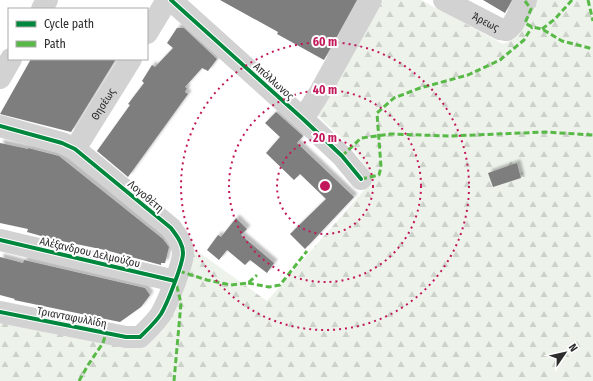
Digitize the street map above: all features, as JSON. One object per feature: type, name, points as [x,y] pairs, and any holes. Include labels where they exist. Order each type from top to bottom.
[{"type":"street","points":[[148,31],[167,0]]},
{"type":"street","name":"Απόλλωνος","points":[[171,0],[303,118],[342,156],[361,179]]},
{"type":"street","points":[[303,118],[320,92],[371,0]]},
{"type":"street","name":"Άρεως","points":[[444,0],[500,29],[507,30],[513,24],[526,0]]},
{"type":"street","points":[[0,78],[10,60]]},
{"type":"street","name":"Θησέως","points":[[75,149],[130,60]]},
{"type":"street","name":"Λογοθέτη","points":[[0,126],[62,143],[75,149],[171,228],[179,239],[183,252],[175,281],[161,314],[150,328],[140,337]]},
{"type":"street","name":"Αλέξανδρου Δελμούζου","points":[[0,240],[175,281]]},
{"type":"street","name":"Τριανταφυλλίδη","points":[[0,312],[126,337],[140,337]]},
{"type":"green space","points":[[383,0],[421,0],[503,44],[514,39],[536,0],[593,0],[593,381],[0,381],[0,319],[131,343],[193,248],[267,301],[373,180],[355,151],[316,114]]},
{"type":"building","points":[[220,0],[357,0],[324,60],[277,34],[278,32]]},
{"type":"building","points":[[483,0],[512,0],[505,13]]},
{"type":"building","points":[[177,28],[184,28],[217,59],[208,71],[202,68],[185,87],[187,88],[185,92],[188,94],[128,177],[97,151],[130,105],[128,104],[144,83],[142,81],[152,65],[155,67],[173,48],[167,43]]},
{"type":"building","points":[[30,60],[115,60],[71,132],[0,114]]},
{"type":"building","points":[[276,112],[303,136],[297,143],[354,197],[305,249],[290,234],[326,199],[300,174],[294,180],[266,153],[280,137],[265,123]]},
{"type":"building","points":[[0,143],[59,156],[163,239],[169,247],[165,263],[161,263],[161,265],[105,250],[52,239],[27,232],[28,229],[0,223]]},
{"type":"building","points":[[517,163],[521,178],[493,187],[488,173]]},
{"type":"building","points":[[236,218],[247,229],[241,235],[274,263],[267,273],[250,260],[245,265],[227,250],[219,260],[207,250],[218,235],[221,237]]},
{"type":"building","points":[[0,257],[23,263],[24,260],[145,288],[150,295],[141,307],[120,322],[14,300],[15,299],[0,295]]},
{"type":"marked path","points":[[542,29],[555,19],[572,0]]},
{"type":"marked path","points":[[588,0],[593,21]]},
{"type":"marked path","points":[[525,1],[531,9],[525,23],[532,27],[542,29],[562,41],[593,49]]},
{"type":"marked path","points":[[361,179],[379,175],[381,167],[377,113],[394,98],[420,88],[468,75],[500,60],[524,40],[532,27]]},
{"type":"marked path","points":[[342,156],[361,138],[392,134],[449,136],[545,132],[593,135]]},
{"type":"marked path","points":[[248,283],[269,287],[280,285],[307,251]]},
{"type":"marked path","points":[[179,271],[207,280],[231,285],[248,283],[257,275]]},
{"type":"marked path","points":[[174,381],[181,303],[176,283]]},
{"type":"marked path","points":[[79,381],[103,343],[106,333]]},
{"type":"cycle path","points":[[171,0],[303,119],[342,156],[361,179]]},
{"type":"cycle path","points":[[0,126],[62,143],[75,149],[171,228],[177,236],[183,249],[178,274],[164,309],[140,337],[126,337],[0,312]]},
{"type":"cycle path","points":[[0,240],[175,281]]}]
